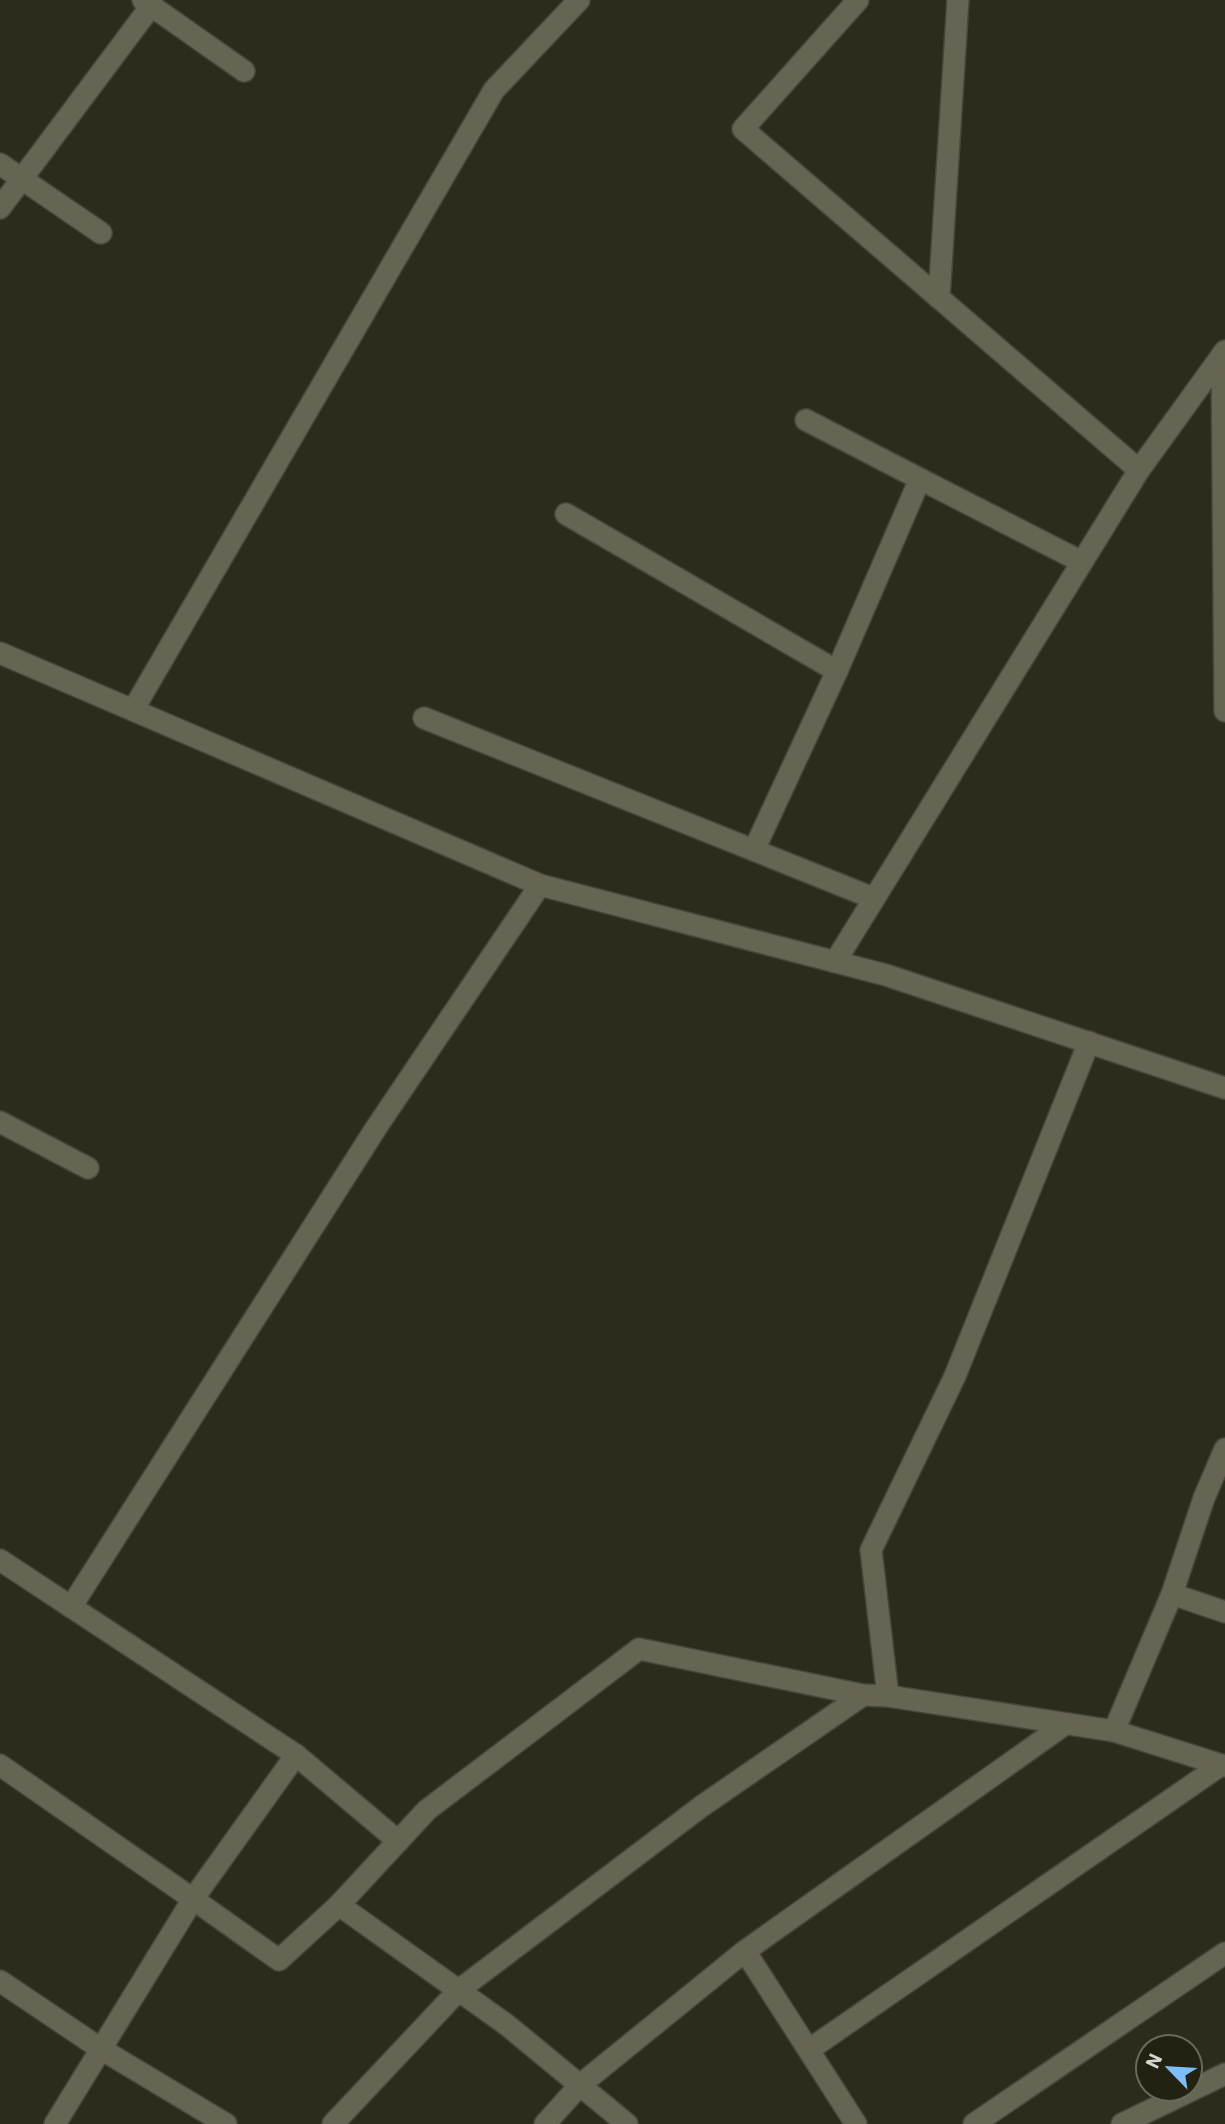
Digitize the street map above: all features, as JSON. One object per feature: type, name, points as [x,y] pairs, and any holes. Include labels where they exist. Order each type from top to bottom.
[{"type":"street","points":[[133,710],[494,90],[579,0]]},
{"type":"street","points":[[858,0],[743,129],[1139,470]]},
{"type":"street","points":[[939,298],[958,0]]},
{"type":"street","points":[[0,208],[147,3],[244,71]]},
{"type":"street","points":[[0,164],[101,233]]},
{"type":"street","points":[[835,962],[1139,470],[1224,353]]},
{"type":"street","points":[[1224,353],[1225,711]]},
{"type":"street","points":[[806,420],[1082,562]]},
{"type":"street","points":[[754,850],[837,671],[920,479]]},
{"type":"street","points":[[566,514],[837,671]]},
{"type":"street","points":[[0,653],[540,885],[886,975],[1225,1088]]},
{"type":"street","points":[[424,718],[873,898]]},
{"type":"street","points":[[71,1607],[376,1128],[540,885]]},
{"type":"street","points":[[888,1696],[871,1550],[955,1376],[1089,1042]]},
{"type":"street","points":[[0,1122],[88,1168]]},
{"type":"street","points":[[1114,1731],[1172,1594],[1204,1498],[1225,1449]]},
{"type":"street","points":[[0,1560],[296,1755],[398,1841]]},
{"type":"street","points":[[1172,1594],[1225,1612]]},
{"type":"street","points":[[0,1765],[279,1960],[339,1905],[427,1811],[639,1649],[863,1695],[888,1696],[1114,1731],[1223,1766]]},
{"type":"street","points":[[333,2124],[459,1990],[702,1806],[863,1695]]},
{"type":"street","points":[[545,2124],[580,2085],[745,1951],[1064,1725]]},
{"type":"street","points":[[55,2124],[193,1899],[296,1755]]},
{"type":"street","points":[[810,2049],[1223,1766]]},
{"type":"street","points":[[339,1905],[507,2025],[627,2124]]},
{"type":"street","points":[[745,1951],[856,2124]]},
{"type":"street","points":[[974,2124],[1225,1953]]},
{"type":"street","points":[[0,1981],[101,2049],[226,2124]]},
{"type":"street","points":[[1122,2124],[1225,2074]]}]
